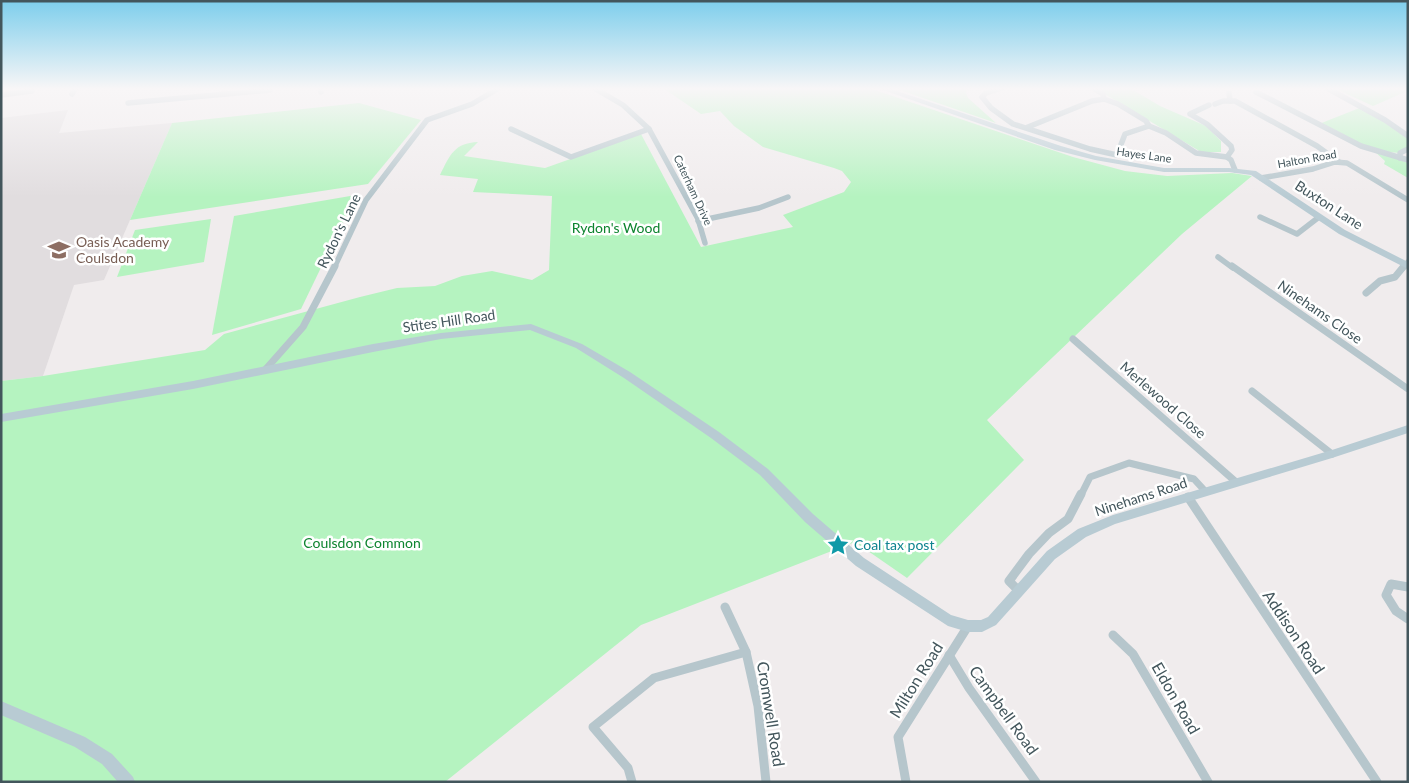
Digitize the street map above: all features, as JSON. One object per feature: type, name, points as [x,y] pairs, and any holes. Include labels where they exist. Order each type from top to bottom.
[{"type":"street","name":"Rydon's Lane","points":[[265,370],[303,327],[322,294],[366,200],[424,125]]},
{"type":"street","name":"Caterham Drive","points":[[644,125],[649,129],[698,221],[705,243]]},
{"type":"street","name":"Hayes Lane","points":[[989,125],[1058,148],[1095,158],[1164,170],[1235,170]]},
{"type":"street","points":[[1016,125],[1028,127],[1059,140],[1117,155],[1125,134],[1149,126],[1166,133],[1196,153],[1227,157],[1231,160],[1235,170]]},
{"type":"street","points":[[1028,127],[1034,125]]},
{"type":"street","points":[[1208,125],[1230,146],[1232,150],[1227,157]]},
{"type":"street","points":[[1279,125],[1317,146],[1339,162]]},
{"type":"street","points":[[1319,125],[1361,146],[1408,160]]},
{"type":"street","points":[[1392,125],[1408,136]]},
{"type":"street","points":[[511,129],[571,157],[649,129]]},
{"type":"street","points":[[1400,158],[1400,153],[1408,149]]},
{"type":"street","name":"Halton Road","points":[[1261,178],[1313,169],[1339,162],[1347,163],[1408,200]]},
{"type":"street","name":"Buxton Lane","points":[[1235,170],[1252,173],[1342,232],[1407,264]]},
{"type":"street","points":[[698,221],[759,208],[788,198]]},
{"type":"street","points":[[1260,217],[1296,234],[1319,217]]},
{"type":"street","name":"Ninehams Close","points":[[1218,256],[1408,389]]},
{"type":"street","points":[[1366,294],[1380,281],[1395,277],[1407,264]]},
{"type":"street","name":"Stites Hill Road","points":[[1,418],[115,399],[441,336],[531,327],[579,346],[627,374],[715,434],[764,472],[809,518],[860,562],[948,620],[968,626]]},
{"type":"street","name":"Merlewood Close","points":[[1073,339],[1236,482]]},
{"type":"street","points":[[1252,391],[1332,454]]},
{"type":"street","name":"Ninehams Road","points":[[968,626],[982,626],[992,621],[1052,555],[1082,533],[1113,520],[1205,491],[1407,432]]},
{"type":"street","name":"Ninehams Road","points":[[1019,591],[1009,582],[1029,554],[1049,533],[1068,518],[1090,477],[1129,464],[1194,479],[1205,491]]},
{"type":"street","name":"Addison Road","points":[[1188,497],[1376,782]]},
{"type":"street","points":[[1408,587],[1391,584],[1386,595],[1396,611],[1408,619]]},
{"type":"street","name":"Cromwell Road","points":[[725,607],[746,652],[758,706],[766,782]]},
{"type":"street","name":"Milton Road","points":[[906,782],[898,737],[968,626]]},
{"type":"street","name":"Eldon Road","points":[[1113,635],[1133,654],[1208,782]]},
{"type":"street","points":[[632,782],[628,768],[593,728],[654,678],[746,652]]},
{"type":"street","name":"Campbell Road","points":[[949,655],[960,677],[1023,760],[1036,782]]},
{"type":"street","points":[[1,708],[80,742],[107,759],[128,782]]},
{"type":"shaded area","name":"Oasis Academy Coulsdon","points":[[1,125],[62,125],[59,133],[171,125],[104,280],[74,285],[43,376],[1,381]]},
{"type":"green space","points":[[171,125],[417,125],[368,184],[130,220]]},
{"type":"green space","name":"Coulsdon Common","points":[[733,125],[977,125],[1073,157],[1125,171],[1167,176],[1232,173],[1252,176],[1182,234],[987,420],[1024,460],[907,578],[855,542],[641,625],[445,782],[1,782],[1,381],[205,350],[224,334],[397,288],[435,286],[462,276],[492,271],[532,280],[549,270],[552,196],[473,192],[478,179],[440,175],[454,151],[470,143],[478,142],[464,156],[545,168],[641,134],[701,247],[793,227],[783,215],[844,192],[851,182],[842,171],[763,147]]},
{"type":"green space","points":[[1156,125],[1206,126],[1221,141],[1221,152],[1201,152]]},
{"type":"green space","points":[[1320,125],[1390,125],[1408,136],[1408,149],[1400,153],[1376,151],[1408,163],[1408,178],[1384,164],[1385,161],[1373,150]]},
{"type":"green space","points":[[356,195],[301,309],[212,335],[234,216]]},
{"type":"green space","points":[[211,219],[204,262],[117,277],[135,230]]},
{"type":"place","name":"Oasis Academy Coulsdon","points":[[59,250]]},
{"type":"place","name":"Coal tax post","points":[[838,545]]},
{"type":"park label","name":"Rydon's Wood","points":[[616,228]]}]
